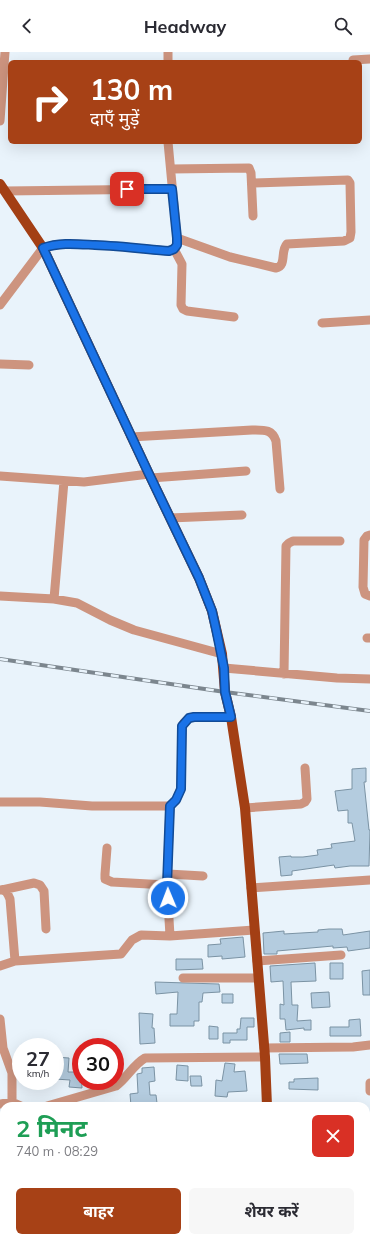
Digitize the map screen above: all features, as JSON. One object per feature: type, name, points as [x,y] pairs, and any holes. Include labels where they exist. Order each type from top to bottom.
[{"type":"main road","points":[[3,187],[43,248],[131,437],[202,584],[212,611],[222,654],[225,692],[231,717],[246,808],[254,930],[265,1053],[267,1102]]},
{"type":"street","points":[[0,121],[5,52]]},
{"type":"street","points":[[353,58],[370,59]]},
{"type":"street","points":[[1,304],[43,248],[52,245],[67,244],[113,246],[169,251],[174,249],[177,245],[177,238],[168,144]]},
{"type":"street","points":[[171,169],[245,167],[250,170],[253,216]]},
{"type":"street","points":[[177,238],[253,264],[276,268],[282,264],[284,248],[287,244],[344,241],[350,238],[351,211],[350,183],[348,180],[252,184]]},
{"type":"street","points":[[3,187],[172,189]]},
{"type":"street","points":[[174,249],[182,264],[182,307],[187,311],[234,317]]},
{"type":"street","points":[[0,292],[1,304]]},
{"type":"street","points":[[322,323],[370,320]]},
{"type":"street","points":[[0,364],[29,365]]},
{"type":"street","points":[[131,437],[267,430],[274,435],[276,441],[280,489]]},
{"type":"street","points":[[0,476],[84,482],[150,476],[246,472]]},
{"type":"street","points":[[54,599],[64,481]]},
{"type":"street","points":[[170,518],[242,515]]},
{"type":"street","points":[[370,535],[364,540],[363,587],[363,592],[370,596]]},
{"type":"street","points":[[284,674],[286,546],[293,541],[340,541]]},
{"type":"street","points":[[0,596],[54,599],[77,603],[110,620],[134,630],[222,654]]},
{"type":"street","points":[[224,668],[336,678],[370,679]]},
{"type":"street","points":[[170,936],[167,885],[170,806],[176,800],[181,789],[182,726],[189,718],[194,717],[231,717]]},
{"type":"street","points":[[246,808],[301,804],[305,802],[307,799],[305,768]]},
{"type":"street","points":[[0,802],[40,802],[92,806],[170,806]]},
{"type":"street","points":[[107,848],[105,874],[108,881],[167,885]]},
{"type":"street","points":[[168,874],[203,876]]},
{"type":"street","points":[[252,888],[370,880]]},
{"type":"street","points":[[1,890],[34,883],[40,885],[44,891],[46,929]]},
{"type":"street","points":[[1,890],[8,893],[10,899],[15,961]]},
{"type":"street","points":[[0,966],[15,961],[119,954],[124,952],[132,940],[138,936],[146,934],[170,936],[254,930]]},
{"type":"street","points":[[257,961],[341,955]]},
{"type":"street","points":[[183,978],[258,978]]},
{"type":"street","points":[[0,1019],[3,1048],[12,1073],[17,1102]]},
{"type":"street","points":[[61,1102],[116,1086],[136,1064],[145,1058],[265,1053],[370,1045]]},
{"type":"street","points":[[370,1083],[370,1091]]},
{"type":"building","points":[[366,768],[366,782],[364,782],[370,830],[369,866],[335,868],[334,865],[292,871],[292,875],[281,876],[279,857],[303,857],[318,855],[317,850],[332,848],[331,844],[355,841],[352,823],[348,823],[348,810],[338,811],[335,791],[352,789],[352,769]]},
{"type":"building","points":[[342,929],[343,935],[370,931],[370,948],[348,951],[347,947],[333,948],[333,946],[277,951],[277,954],[264,954],[263,933],[284,931],[284,934],[318,932],[318,930]]},
{"type":"building","points":[[243,937],[245,957],[222,959],[222,956],[208,957],[208,945],[221,944],[220,939]]},
{"type":"building","points":[[176,959],[202,959],[203,969],[176,970]]},
{"type":"building","points":[[315,963],[316,981],[291,982],[292,1005],[298,1005],[297,1021],[311,1020],[311,1030],[304,1030],[304,1028],[286,1030],[285,1019],[280,1019],[280,1004],[284,1005],[283,981],[271,982],[270,966]]},
{"type":"building","points":[[330,963],[343,963],[343,979],[330,979]]},
{"type":"building","points":[[370,970],[370,995],[363,995],[362,971]]},
{"type":"building","points":[[155,982],[219,984],[220,992],[203,993],[202,1002],[199,1002],[199,1021],[194,1021],[194,1026],[170,1026],[170,1014],[177,1014],[178,992],[156,994]]},
{"type":"building","points":[[329,992],[330,1007],[312,1008],[311,993]]},
{"type":"building","points":[[222,994],[233,994],[233,1003],[222,1003]]},
{"type":"building","points":[[139,1013],[153,1014],[152,1028],[154,1028],[155,1043],[140,1044]]},
{"type":"building","points":[[241,1018],[254,1018],[254,1027],[247,1027],[247,1040],[230,1040],[230,1043],[223,1043],[223,1033],[237,1033],[237,1029],[240,1029]]},
{"type":"building","points":[[360,1019],[361,1036],[330,1036],[330,1027],[349,1027],[349,1020]]},
{"type":"building","points":[[209,1026],[218,1027],[218,1039],[209,1039]]},
{"type":"building","points":[[290,1032],[290,1042],[280,1042],[280,1033]]},
{"type":"building","points":[[279,1054],[307,1054],[308,1063],[280,1064]]},
{"type":"building","points":[[64,1058],[69,1058],[68,1072],[72,1072],[72,1087],[69,1087],[70,1080],[64,1080]]},
{"type":"building","points":[[225,1063],[235,1064],[234,1072],[245,1071],[247,1091],[228,1092],[227,1097],[215,1096],[216,1080],[222,1081]]},
{"type":"building","points":[[177,1065],[188,1066],[188,1081],[176,1080]]},
{"type":"building","points":[[154,1067],[155,1081],[149,1082],[150,1095],[156,1095],[157,1102],[131,1102],[130,1094],[138,1093],[137,1074],[142,1073],[142,1068]]},
{"type":"building","points":[[190,1076],[201,1076],[202,1086],[191,1086]]},
{"type":"building","points":[[318,1078],[318,1090],[289,1089],[289,1082],[294,1082],[294,1079]]},
{"type":"railway","points":[[0,659],[225,692],[370,711]]},
{"type":"route","points":[[127,189],[172,189],[177,245],[172,251],[72,244],[52,245],[43,248],[199,578],[212,611],[222,654],[225,692],[231,717],[194,717],[185,721],[182,726],[182,783],[180,794],[170,806],[167,885],[168,898]]}]
